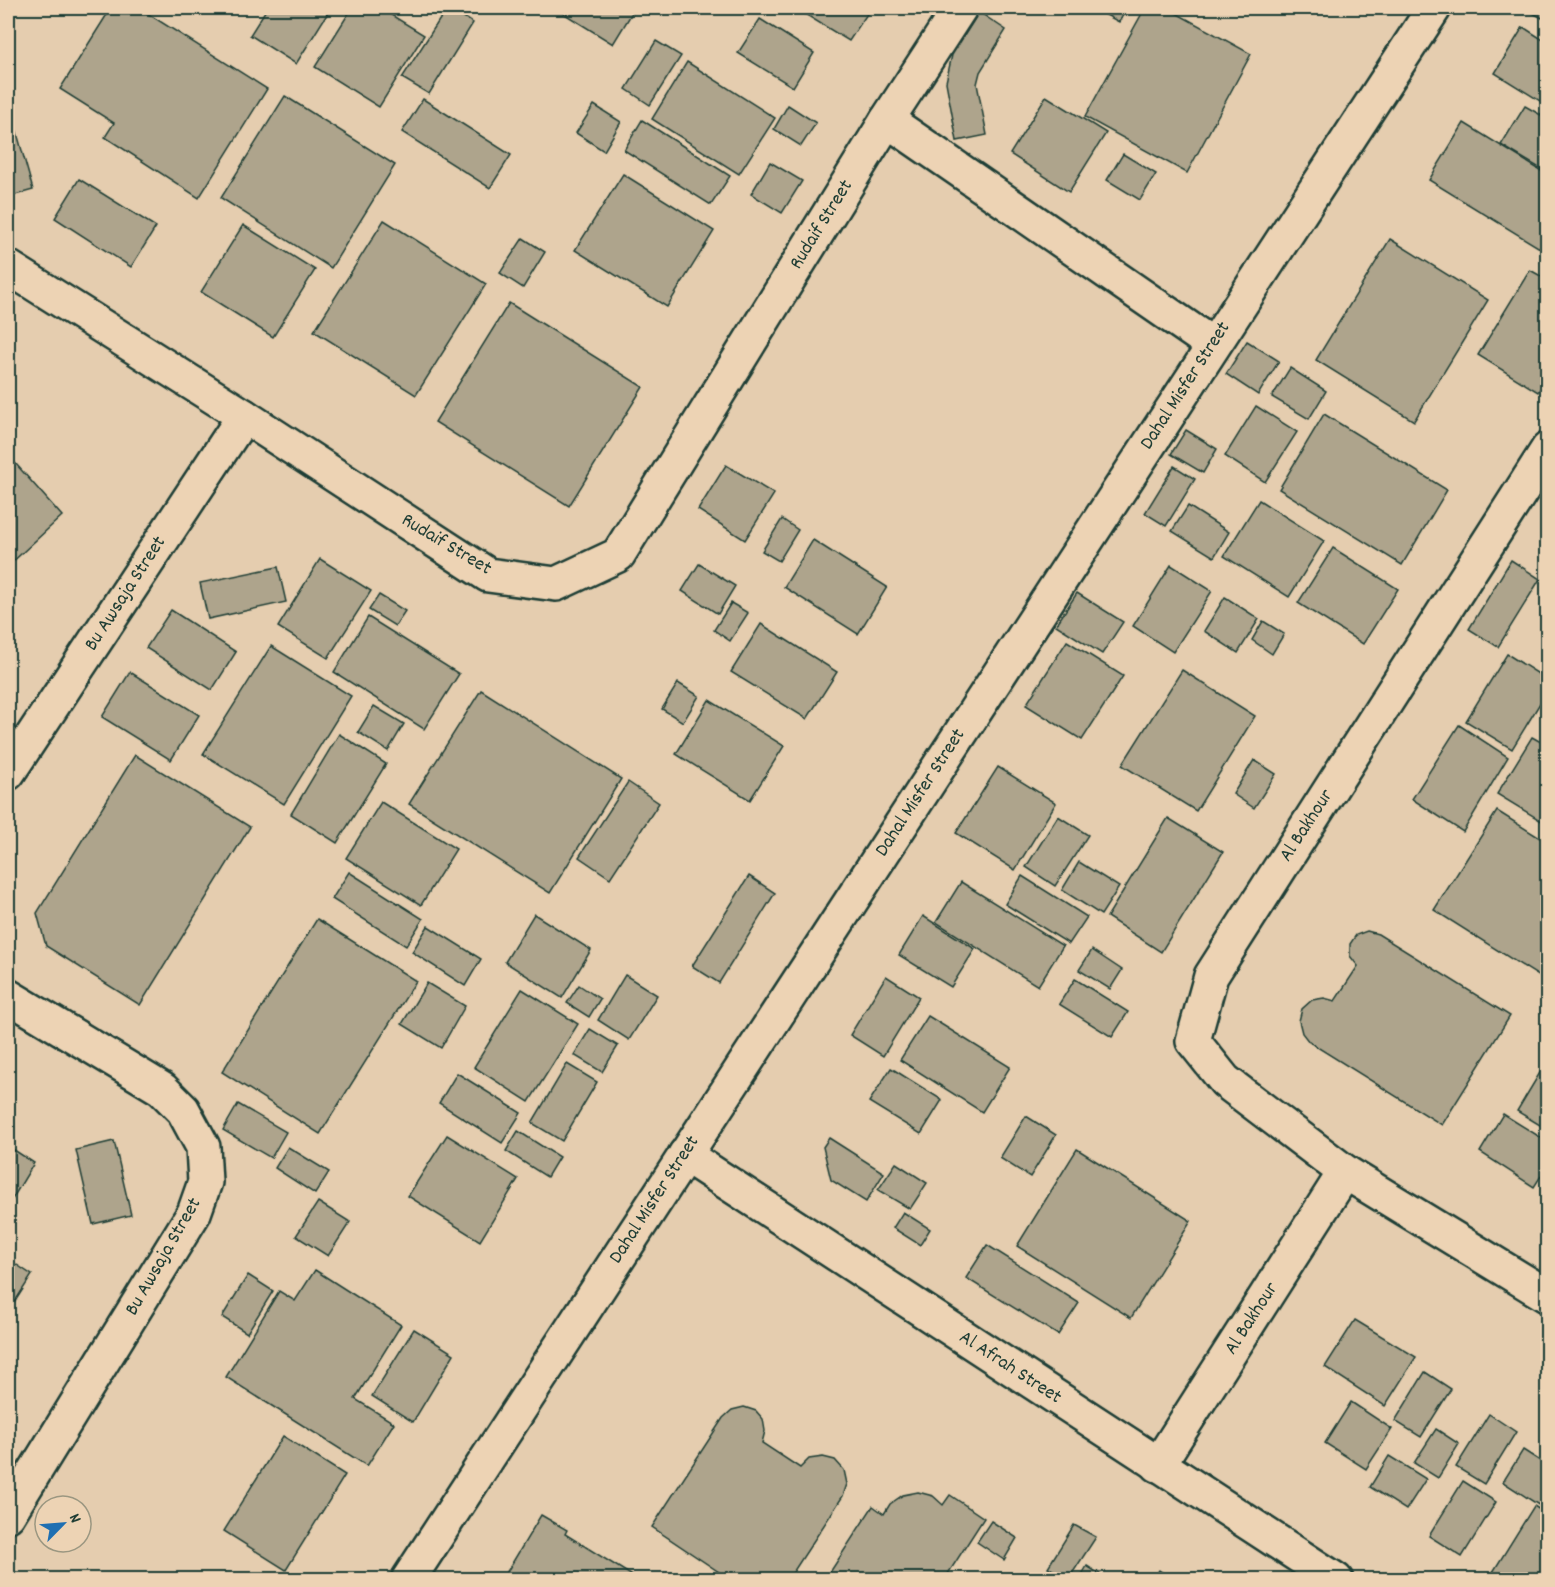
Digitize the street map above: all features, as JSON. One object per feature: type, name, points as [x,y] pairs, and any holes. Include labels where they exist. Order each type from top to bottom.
[{"type":"street","name":"Rudaif Street","points":[[8,267],[244,416],[488,575],[556,584],[618,555],[887,120],[960,8]]},
{"type":"street","name":"Dahal Misfer Street","points":[[408,1580],[1434,8]]},
{"type":"street","points":[[887,120],[1213,345]]},
{"type":"street","name":"Bu Awsaja Street","points":[[10,762],[244,416]]},
{"type":"street","name":"Al Bakhour","points":[[1548,449],[1211,976],[1193,1041],[1225,1081],[1345,1172],[1548,1296]]},
{"type":"street","name":"Bu Awsaja Street","points":[[8,996],[162,1089],[183,1110],[203,1147],[205,1182],[194,1214],[8,1515]]},
{"type":"street","name":"Al Afrah Street","points":[[685,1155],[1336,1580]]},
{"type":"street","name":"Al Bakhour","points":[[1158,1465],[1345,1172]]},
{"type":"building","points":[[111,8],[139,8],[267,89],[199,198],[105,137],[114,123],[60,89]]},
{"type":"building","points":[[267,8],[331,8],[296,64],[250,35]]},
{"type":"building","points":[[352,8],[380,8],[424,35],[379,107],[315,67]]},
{"type":"building","points":[[447,8],[473,23],[429,94],[402,78]]},
{"type":"building","points":[[555,8],[635,8],[613,44]]},
{"type":"building","points":[[795,8],[871,8],[849,41]]},
{"type":"building","points":[[1093,8],[1127,8],[1119,22]]},
{"type":"building","points":[[1145,8],[1167,8],[1251,54],[1187,173],[1085,117]]},
{"type":"building","points":[[1523,8],[1548,8],[1548,21]]},
{"type":"building","points":[[979,12],[1006,30],[980,72],[977,84],[987,135],[957,141],[946,82],[952,55]]},
{"type":"building","points":[[760,19],[814,53],[793,87],[738,53]]},
{"type":"building","points":[[1523,27],[1548,43],[1548,106],[1495,73]]},
{"type":"building","points":[[656,41],[681,56],[650,105],[626,89]]},
{"type":"building","points":[[687,62],[775,118],[739,174],[652,119]]},
{"type":"building","points":[[285,96],[395,165],[331,268],[221,198]]},
{"type":"building","points":[[1046,96],[1106,133],[1069,192],[1010,154]]},
{"type":"building","points":[[423,99],[511,155],[490,188],[402,132]]},
{"type":"building","points":[[594,105],[621,122],[604,151],[576,133]]},
{"type":"building","points":[[788,105],[816,123],[801,146],[774,129]]},
{"type":"building","points":[[1525,106],[1548,119],[1548,173],[1501,145]]},
{"type":"building","points":[[12,115],[33,190],[8,197],[8,116]]},
{"type":"building","points":[[642,120],[730,176],[711,205],[624,150]]},
{"type":"building","points":[[1464,123],[1548,175],[1548,243],[1543,250],[1429,180]]},
{"type":"building","points":[[1123,154],[1156,174],[1140,200],[1107,180]]},
{"type":"building","points":[[770,162],[802,181],[782,213],[751,194]]},
{"type":"building","points":[[623,174],[714,231],[667,307],[575,250]]},
{"type":"building","points":[[79,179],[156,227],[131,267],[55,218]]},
{"type":"building","points":[[384,220],[486,284],[416,395],[314,331]]},
{"type":"building","points":[[243,225],[315,270],[273,337],[201,292]]},
{"type":"building","points":[[523,238],[545,252],[523,288],[500,273]]},
{"type":"building","points":[[1390,239],[1488,300],[1414,421],[1316,360]]},
{"type":"building","points":[[1530,270],[1548,280],[1548,377],[1538,392],[1478,355]]},
{"type":"building","points":[[509,303],[643,387],[569,506],[435,422]]},
{"type":"building","points":[[1247,341],[1279,361],[1258,395],[1226,374]]},
{"type":"building","points":[[1290,368],[1326,391],[1309,419],[1272,397]]},
{"type":"building","points":[[1256,406],[1297,432],[1265,482],[1225,456]]},
{"type":"building","points":[[1324,414],[1447,490],[1402,565],[1279,489]]},
{"type":"building","points":[[1186,430],[1217,449],[1203,473],[1171,454]]},
{"type":"building","points":[[8,455],[62,516],[8,566]]},
{"type":"building","points":[[726,465],[774,494],[745,540],[698,510]]},
{"type":"building","points":[[1174,466],[1195,479],[1166,526],[1145,513]]},
{"type":"building","points":[[1259,500],[1324,541],[1289,597],[1224,556]]},
{"type":"building","points":[[1188,506],[1229,532],[1214,557],[1172,531]]},
{"type":"building","points":[[782,519],[798,530],[779,561],[762,551]]},
{"type":"building","points":[[813,540],[887,587],[858,634],[784,587]]},
{"type":"building","points":[[1333,548],[1398,589],[1363,644],[1298,603]]},
{"type":"building","points":[[320,559],[371,591],[328,658],[278,627]]},
{"type":"building","points":[[1511,560],[1540,579],[1498,647],[1469,629]]},
{"type":"building","points":[[699,564],[735,586],[718,614],[682,591]]},
{"type":"building","points":[[1171,565],[1212,591],[1173,652],[1133,626]]},
{"type":"building","points":[[278,567],[286,602],[208,619],[200,583]]},
{"type":"building","points":[[1077,593],[1123,622],[1102,654],[1056,625]]},
{"type":"building","points":[[379,595],[405,611],[395,626],[369,610]]},
{"type":"building","points":[[1225,597],[1259,619],[1238,653],[1204,631]]},
{"type":"building","points":[[731,603],[748,613],[730,641],[714,630]]},
{"type":"building","points":[[171,610],[236,652],[212,690],[146,648]]},
{"type":"building","points":[[368,617],[459,674],[424,729],[334,672]]},
{"type":"building","points":[[1263,621],[1284,634],[1272,654],[1252,640]]},
{"type":"building","points":[[761,624],[837,672],[807,719],[731,672]]},
{"type":"building","points":[[1067,641],[1123,676],[1082,740],[1026,705]]},
{"type":"building","points":[[271,646],[351,696],[284,804],[203,754]]},
{"type":"building","points":[[1507,654],[1548,680],[1548,690],[1512,749],[1466,721]]},
{"type":"building","points":[[1182,670],[1255,716],[1196,811],[1122,765]]},
{"type":"building","points":[[130,672],[199,715],[171,760],[102,717]]},
{"type":"building","points":[[678,683],[699,696],[683,722],[662,709]]},
{"type":"building","points":[[481,690],[621,779],[550,893],[409,804]]},
{"type":"building","points":[[709,700],[784,746],[750,800],[676,754]]},
{"type":"building","points":[[374,706],[404,724],[388,751],[358,732]]},
{"type":"building","points":[[1459,725],[1508,757],[1463,832],[1412,799]]},
{"type":"building","points":[[339,734],[386,764],[337,843],[291,814]]},
{"type":"building","points":[[1532,737],[1548,746],[1548,825],[1497,794]]},
{"type":"building","points":[[135,755],[250,827],[140,1005],[46,946],[37,913]]},
{"type":"building","points":[[1254,760],[1276,774],[1254,808],[1233,794]]},
{"type":"building","points":[[998,767],[1056,803],[1015,870],[956,833]]},
{"type":"building","points":[[628,782],[659,803],[610,878],[579,857]]},
{"type":"building","points":[[381,802],[456,849],[421,905],[346,858]]},
{"type":"building","points":[[1497,811],[1548,843],[1548,982],[1434,910]]},
{"type":"building","points":[[1058,816],[1088,835],[1055,886],[1026,867]]},
{"type":"building","points":[[1168,818],[1223,852],[1161,952],[1107,917]]},
{"type":"building","points":[[1079,862],[1119,887],[1101,915],[1062,890]]},
{"type":"building","points":[[349,872],[423,919],[406,946],[332,899]]},
{"type":"building","points":[[749,876],[775,893],[719,983],[692,966]]},
{"type":"building","points":[[1022,876],[1087,917],[1069,944],[1005,904]]},
{"type":"building","points":[[961,882],[1063,946],[1038,986],[936,922]]},
{"type":"building","points":[[534,914],[591,950],[562,998],[505,962]]},
{"type":"building","points":[[923,916],[975,949],[951,987],[899,955]]},
{"type":"building","points":[[317,919],[416,981],[320,1134],[222,1072]]},
{"type":"building","points":[[428,926],[481,959],[465,986],[412,952]]},
{"type":"building","points":[[1367,931],[1378,934],[1510,1016],[1442,1125],[1309,1042],[1302,1033],[1299,1021],[1302,1009],[1312,1000],[1324,998],[1335,1001],[1358,966],[1350,956],[1350,944],[1356,935]]},
{"type":"building","points":[[1092,950],[1122,970],[1110,989],[1079,970]]},
{"type":"building","points":[[625,975],[657,995],[629,1040],[598,1020]]},
{"type":"building","points":[[886,976],[919,997],[883,1056],[850,1035]]},
{"type":"building","points":[[1075,979],[1128,1012],[1112,1037],[1059,1004]]},
{"type":"building","points":[[427,983],[465,1006],[441,1048],[402,1024]]},
{"type":"building","points":[[579,985],[600,999],[589,1017],[567,1003]]},
{"type":"building","points":[[522,989],[578,1024],[529,1102],[474,1067]]},
{"type":"building","points":[[928,1016],[1010,1067],[982,1112],[900,1060]]},
{"type":"building","points":[[590,1029],[618,1046],[602,1072],[574,1055]]},
{"type":"building","points":[[567,1064],[597,1082],[562,1141],[532,1123]]},
{"type":"building","points":[[1544,1066],[1548,1068],[1548,1130],[1517,1111]]},
{"type":"building","points":[[891,1068],[942,1100],[921,1134],[869,1102]]},
{"type":"building","points":[[457,1073],[521,1113],[502,1143],[439,1103]]},
{"type":"building","points":[[238,1104],[286,1132],[271,1158],[223,1130]]},
{"type":"building","points":[[1503,1114],[1548,1142],[1548,1165],[1534,1187],[1480,1152]]},
{"type":"building","points":[[1026,1116],[1056,1135],[1030,1177],[1000,1158]]},
{"type":"building","points":[[518,1131],[559,1157],[547,1177],[506,1151]]},
{"type":"building","points":[[447,1135],[518,1179],[480,1241],[408,1196]]},
{"type":"building","points":[[829,1138],[884,1173],[866,1202],[831,1180],[823,1147]]},
{"type":"building","points":[[114,1141],[131,1215],[93,1224],[76,1150]]},
{"type":"building","points":[[8,1146],[34,1163],[8,1206]]},
{"type":"building","points":[[288,1147],[329,1172],[315,1194],[275,1168]]},
{"type":"building","points":[[1077,1149],[1191,1221],[1131,1318],[1017,1246]]},
{"type":"building","points":[[896,1163],[927,1183],[910,1209],[878,1190]]},
{"type":"building","points":[[318,1202],[350,1222],[328,1256],[296,1236]]},
{"type":"building","points":[[903,1212],[930,1229],[920,1245],[893,1228]]},
{"type":"building","points":[[987,1245],[1079,1303],[1058,1335],[966,1278]]},
{"type":"building","points":[[8,1259],[32,1275],[14,1303],[8,1299]]},
{"type":"building","points":[[315,1270],[401,1325],[355,1399],[394,1423],[367,1466],[226,1377],[279,1291],[295,1301]]},
{"type":"building","points":[[248,1275],[273,1291],[247,1333],[222,1317]]},
{"type":"building","points":[[1355,1320],[1416,1357],[1385,1406],[1325,1367]]},
{"type":"building","points":[[414,1329],[454,1354],[413,1422],[372,1396]]},
{"type":"building","points":[[1425,1372],[1451,1389],[1421,1437],[1395,1421]]},
{"type":"building","points":[[1351,1402],[1392,1429],[1366,1469],[1325,1443]]},
{"type":"building","points":[[744,1407],[756,1411],[763,1419],[765,1431],[762,1443],[800,1468],[809,1459],[823,1457],[835,1460],[844,1470],[847,1484],[843,1496],[788,1580],[731,1580],[652,1527],[723,1418],[732,1410]]},
{"type":"building","points":[[1489,1414],[1516,1432],[1484,1484],[1456,1467]]},
{"type":"building","points":[[1436,1429],[1459,1444],[1438,1478],[1414,1463]]},
{"type":"building","points":[[283,1436],[345,1475],[286,1570],[224,1531]]},
{"type":"building","points":[[1523,1450],[1548,1466],[1548,1511],[1503,1482]]},
{"type":"building","points":[[1389,1456],[1426,1479],[1406,1510],[1370,1487]]},
{"type":"building","points":[[1463,1481],[1496,1502],[1462,1557],[1429,1536]]},
{"type":"building","points":[[918,1492],[933,1496],[943,1505],[950,1495],[984,1518],[944,1580],[825,1580],[873,1506],[884,1514],[890,1504],[903,1495]]},
{"type":"building","points":[[1534,1506],[1548,1515],[1548,1580],[1488,1580]]},
{"type":"building","points":[[541,1515],[567,1530],[565,1534],[639,1580],[502,1580]]},
{"type":"building","points":[[991,1521],[1017,1538],[1004,1560],[977,1542]]},
{"type":"building","points":[[1074,1525],[1096,1537],[1068,1580],[1048,1567]]},
{"type":"building","points":[[1087,1566],[1109,1580],[1079,1580]]},
{"type":"building","points":[[1159,1570],[1173,1580],[1153,1580]]}]
